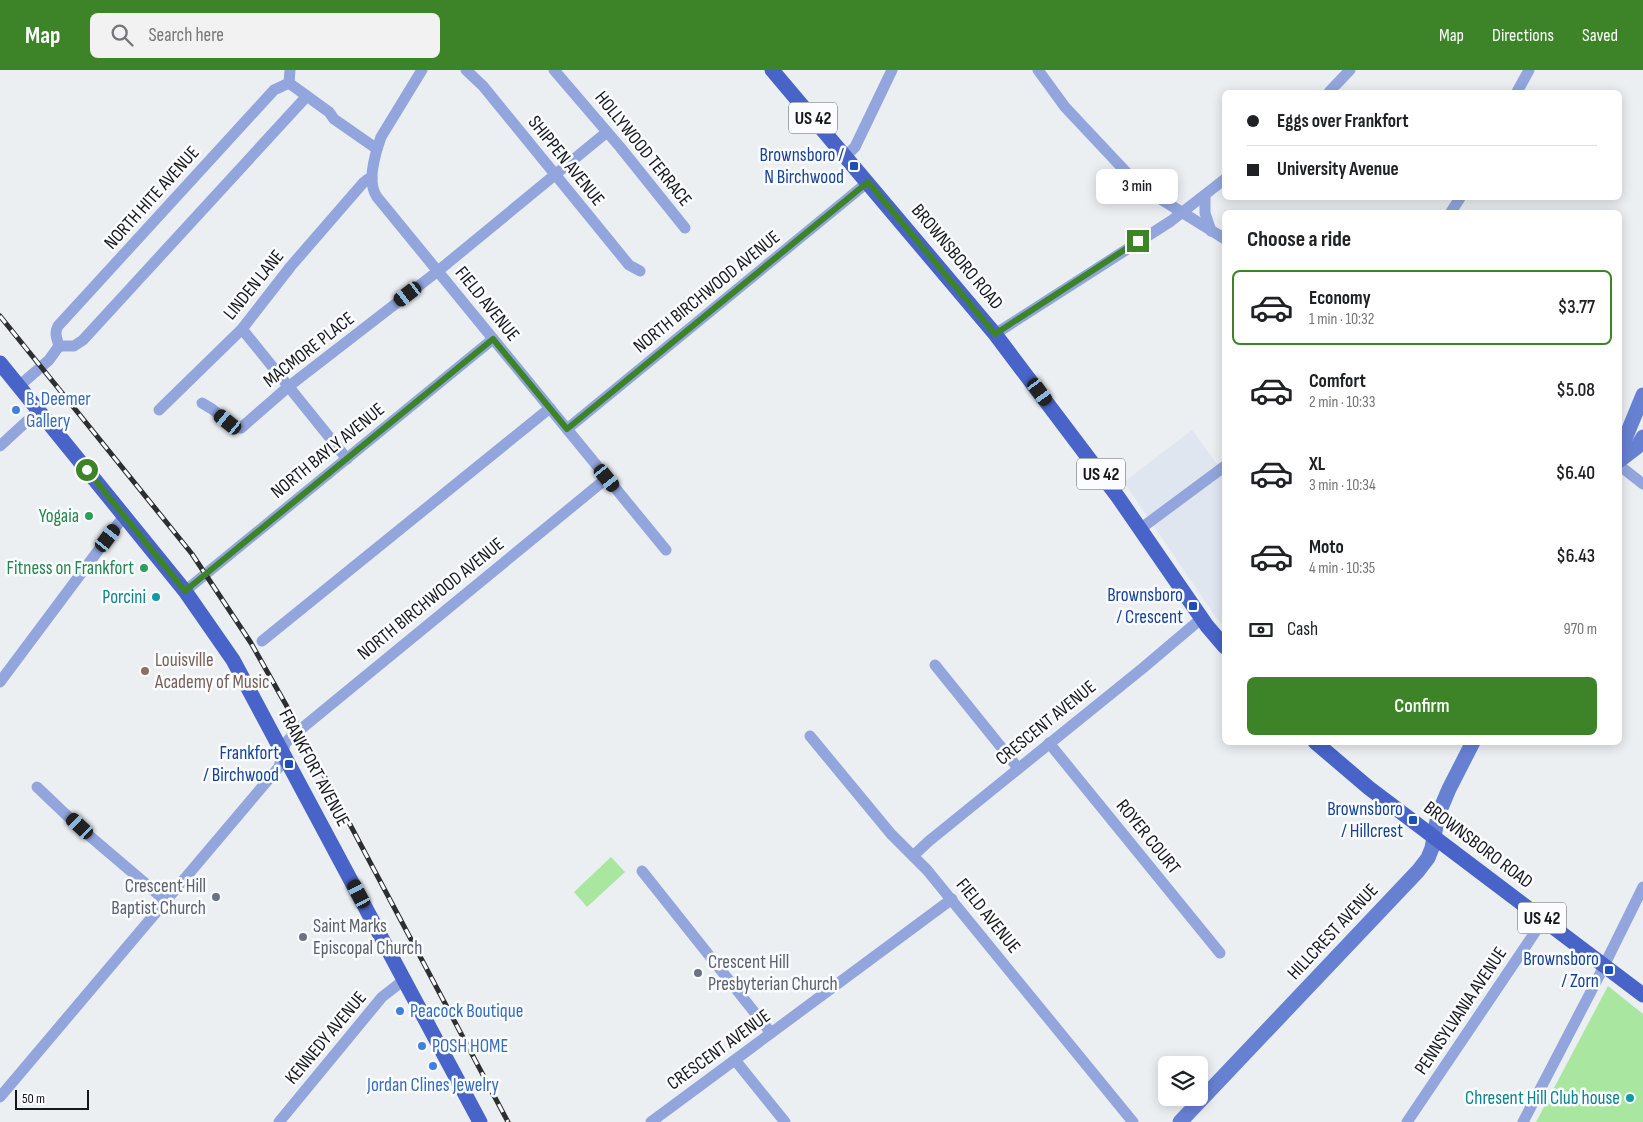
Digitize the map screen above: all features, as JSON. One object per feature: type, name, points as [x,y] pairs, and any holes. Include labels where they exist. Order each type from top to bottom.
[{"type":"main road","name":"BROWNSBORO ROAD","points":[[772,70],[995,334],[1040,392],[1222,643]]},
{"type":"main road","name":"FRANKFORT AVENUE","points":[[0,363],[185,591],[233,660],[480,1122]]},
{"type":"main road","points":[[1622,446],[1643,395]]},
{"type":"main road","points":[[1622,458],[1637,447],[1643,437]]},
{"type":"main road","name":"BROWNSBORO ROAD","points":[[1324,745],[1370,788],[1643,996]]},
{"type":"main road","name":"HILLCREST AVENUE","points":[[1180,1122],[1418,871],[1428,858],[1432,848],[1438,815],[1471,745]]},
{"type":"street","points":[[290,70],[288,75],[293,86],[329,112],[334,119],[377,149],[380,137],[422,70]]},
{"type":"street","name":"SHIPPEN AVENUE","points":[[466,70],[483,86],[629,265],[640,271]]},
{"type":"street","name":"HOLLYWOOD TERRACE","points":[[554,70],[685,228]]},
{"type":"street","points":[[846,156],[855,148],[892,70]]},
{"type":"street","points":[[1038,70],[1066,107],[1114,160],[1159,198],[1222,237]]},
{"type":"street","points":[[1331,90],[1350,70]]},
{"type":"street","points":[[1518,90],[1530,70]]},
{"type":"street","name":"NORTH HITE AVENUE","points":[[59,346],[56,337],[58,326],[274,90],[293,86]]},
{"type":"street","points":[[19,386],[49,360],[59,346],[74,346],[83,340],[306,96]]},
{"type":"street","points":[[438,271],[607,132]]},
{"type":"street","name":"FIELD AVENUE","points":[[377,149],[372,178],[372,188],[377,197],[666,550]]},
{"type":"street","name":"LINDEN LANE","points":[[159,410],[242,329],[291,266],[363,183],[372,178]]},
{"type":"street","name":"NORTH BIRCHWOOD AVENUE","points":[[567,429],[868,182]]},
{"type":"street","points":[[995,334],[1183,212],[1222,182]]},
{"type":"street","points":[[1205,196],[1205,213],[1211,230]]},
{"type":"street","name":"MACMORE PLACE","points":[[202,403],[236,428],[241,428],[288,387],[438,271]]},
{"type":"street","points":[[242,329],[347,458]]},
{"type":"street","name":"NORTH BAYLY AVENUE","points":[[185,591],[493,339]]},
{"type":"street","points":[[262,641],[550,408]]},
{"type":"street","points":[[0,446],[39,410]]},
{"type":"street","points":[[1140,529],[1222,468]]},
{"type":"street","points":[[1622,468],[1643,484]]},
{"type":"street","name":"NORTH BIRCHWOOD AVENUE","points":[[0,1097],[279,767],[285,744],[290,738],[607,478]]},
{"type":"street","points":[[0,682],[124,516]]},
{"type":"street","name":"CRESCENT AVENUE","points":[[913,856],[1202,618]]},
{"type":"street","points":[[935,665],[1018,768]]},
{"type":"street","name":"FIELD AVENUE","points":[[810,736],[891,834],[952,899],[1133,1122]]},
{"type":"street","name":"ROYER COURT","points":[[1049,743],[1220,953]]},
{"type":"street","points":[[37,787],[166,901]]},
{"type":"street","points":[[642,871],[771,1033]]},
{"type":"street","points":[[1522,1122],[1643,887]]},
{"type":"street","name":"CRESCENT AVENUE","points":[[651,1122],[952,899]]},
{"type":"street","name":"PENNSYLVANIA AVENUE","points":[[1407,1122],[1544,919]]},
{"type":"street","name":"KENNEDY AVENUE","points":[[279,1122],[382,997],[404,980]]},
{"type":"street","points":[[735,1060],[785,1122]]},
{"type":"shaded area","points":[[1192,430],[1222,471],[1222,624],[1213,613],[1124,482]]},
{"type":"green space","points":[[611,857],[625,872],[587,907],[574,892]]},
{"type":"green space","points":[[1608,986],[1643,1014],[1643,1122],[1536,1122]]},
{"type":"railway","points":[[0,316],[192,554],[251,643],[294,719],[508,1122]]},
{"type":"place","name":"Brownsboro / N Birchwood","points":[[854,166]]},
{"type":"place","name":"B. Deemer Gallery","points":[[16,410]]},
{"type":"place","name":"Yogaia","points":[[89,516]]},
{"type":"place","name":"Fitness on Frankfort","points":[[144,568]]},
{"type":"place","name":"Porcini","points":[[156,597]]},
{"type":"place","name":"Brownsboro / Crescent","points":[[1193,606]]},
{"type":"place","name":"Louisville Academy of Music","points":[[145,671]]},
{"type":"place","name":"Frankfort / Birchwood","points":[[289,764]]},
{"type":"place","name":"Brownsboro / Hillcrest","points":[[1413,820]]},
{"type":"place","name":"Crescent Hill Baptist Church","points":[[216,897]]},
{"type":"place","name":"Saint Marks Episcopal Church","points":[[303,937]]},
{"type":"place","name":"Brownsboro / Zorn","points":[[1609,970]]},
{"type":"place","name":"Crescent Hill Presbyterian Church","points":[[698,973]]},
{"type":"place","name":"Peacock Boutique","points":[[400,1011]]},
{"type":"place","name":"POSH HOME","points":[[422,1046]]},
{"type":"place","name":"Jordan Clines Jewelry","points":[[433,1066]]},
{"type":"place","name":"Chresent Hill Club house","points":[[1630,1098]]},
{"type":"route","points":[[87,470],[185,591],[493,339],[567,429],[868,182],[995,334],[1138,241]]}]
